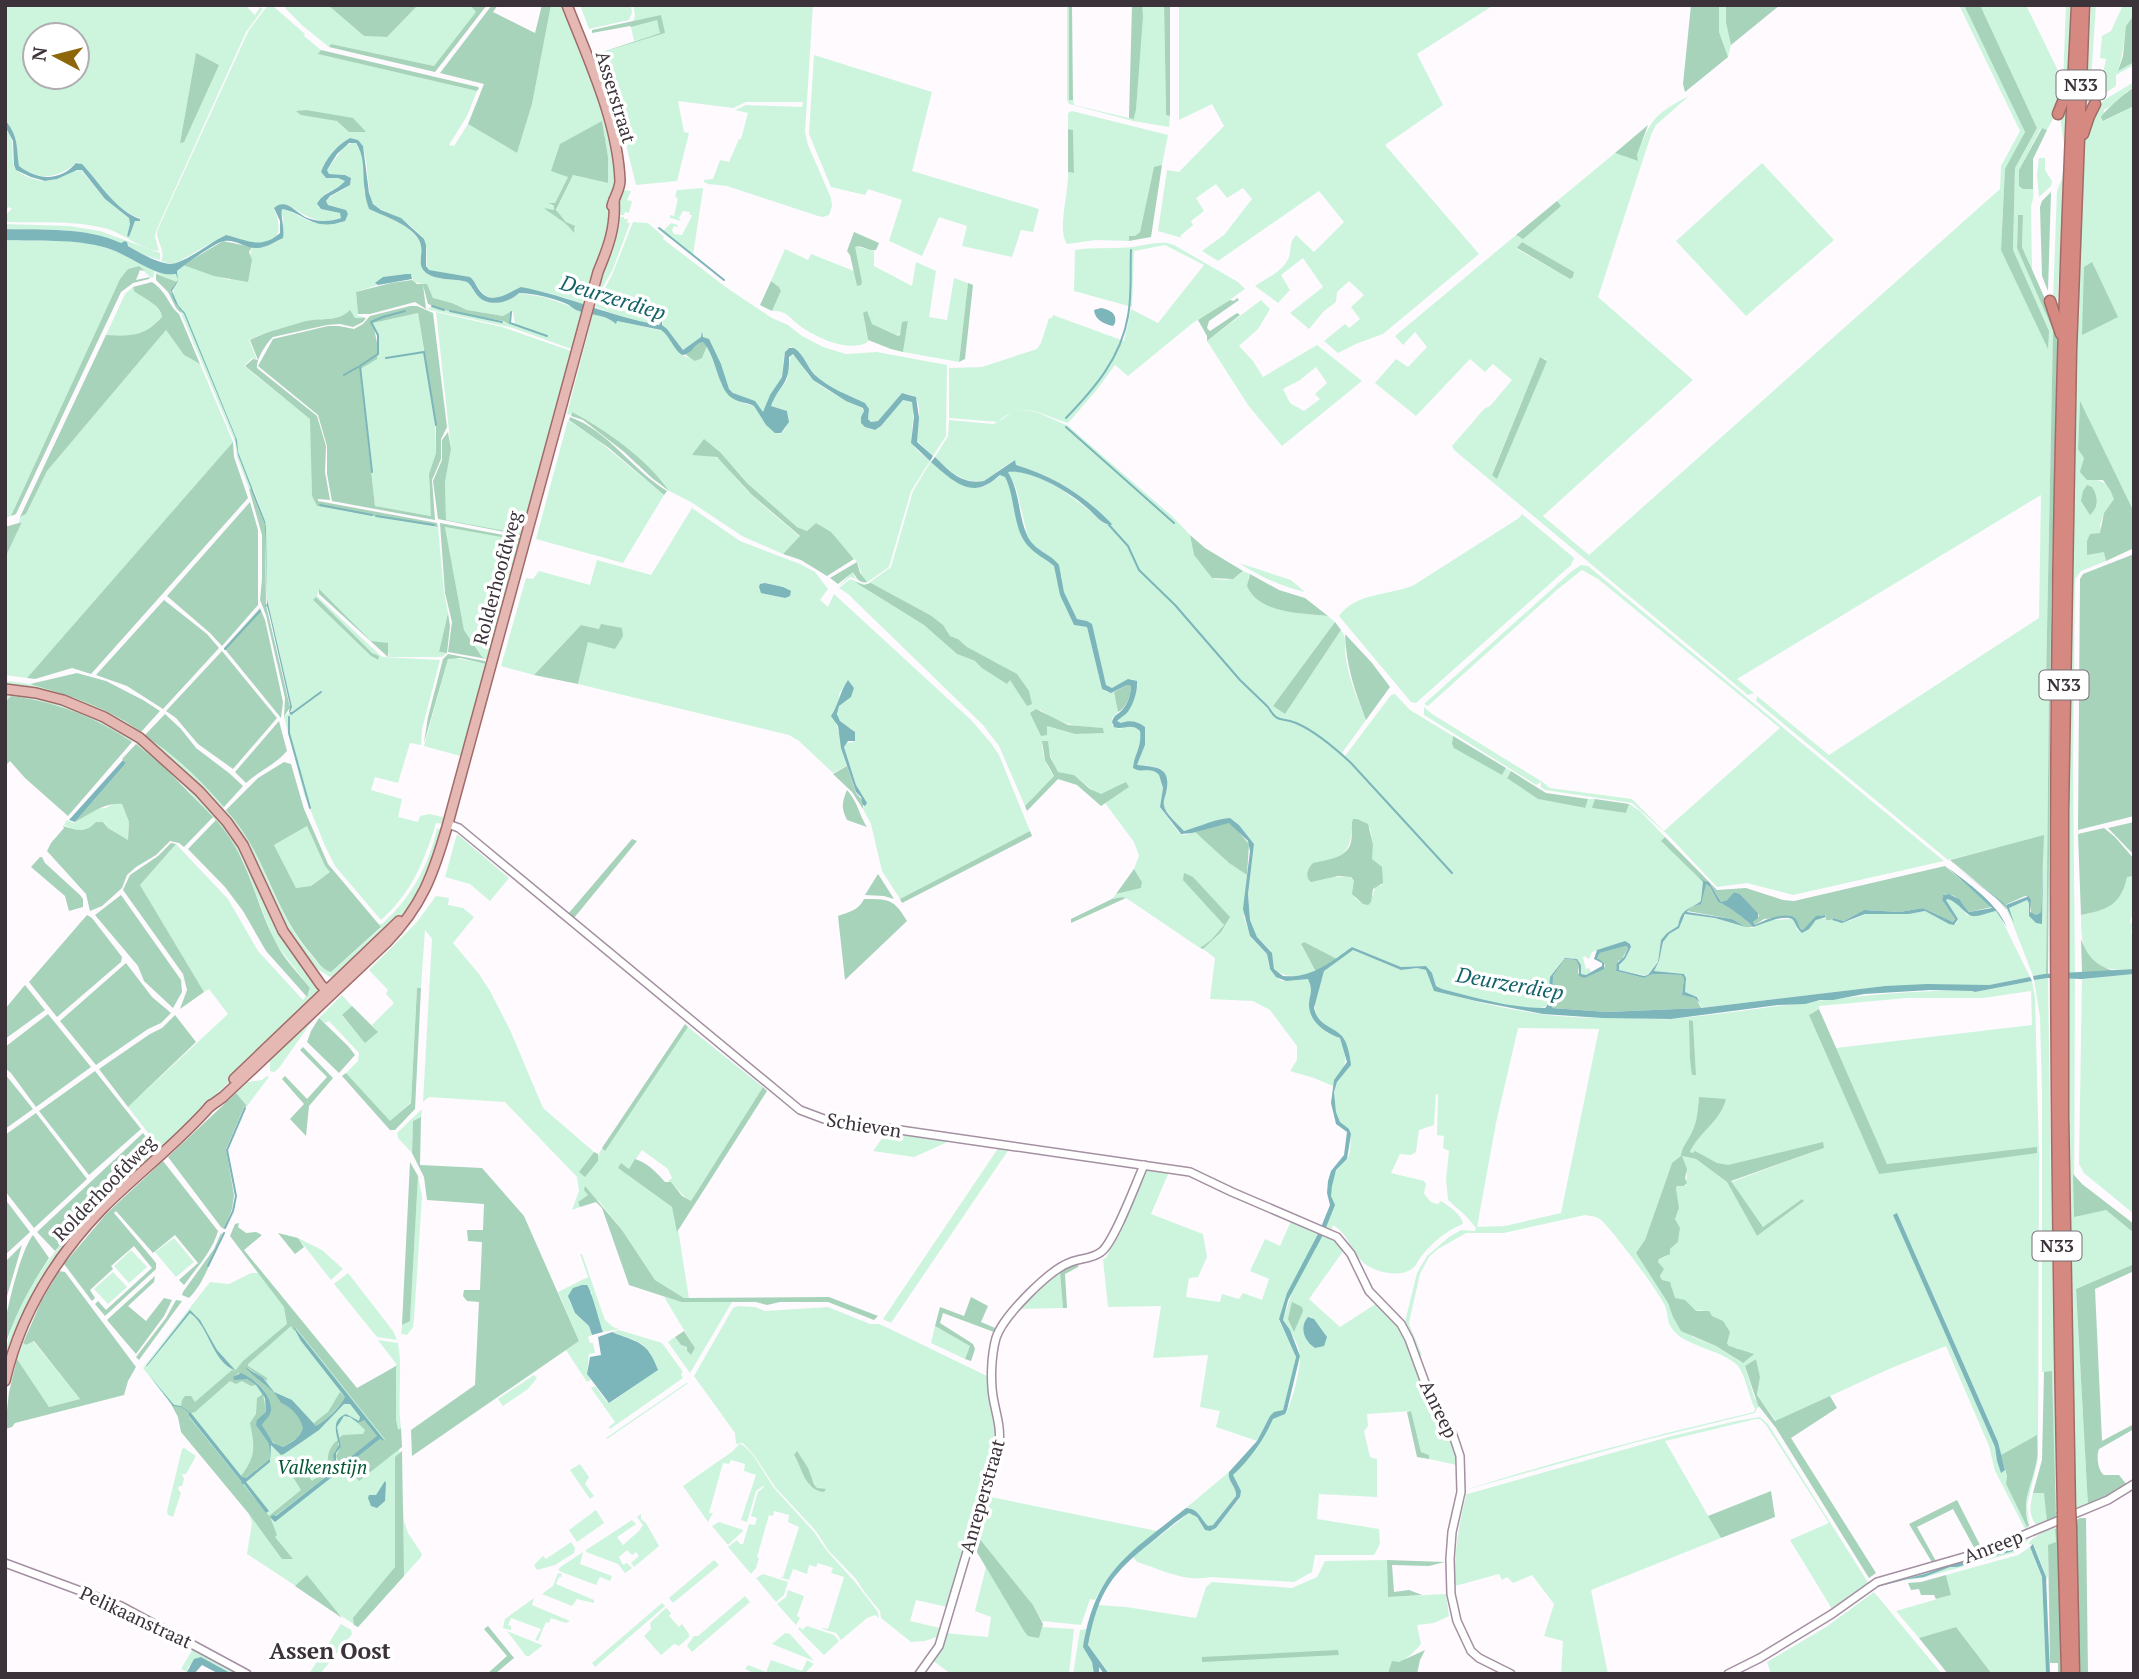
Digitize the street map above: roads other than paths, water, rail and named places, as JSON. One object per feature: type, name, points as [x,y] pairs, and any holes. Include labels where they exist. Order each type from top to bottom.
[{"type":"highway","name":"N33","points":[[2067,1674],[2065,1258],[2059,975],[2057,671],[2063,372],[2077,5]]},
{"type":"highway","name":"N33","points":[[2059,975],[2067,505],[2084,5]]},
{"type":"highway","name":"N33","points":[[2058,114],[2069,89],[2075,52]]},
{"type":"highway","name":"N33","points":[[2079,166],[2083,133],[2095,104]]},
{"type":"highway","name":"N33","points":[[2050,302],[2060,331],[2063,372]]},
{"type":"highway","name":"N33","points":[[2067,1528],[2074,1674]]},
{"type":"main road","name":"Asserstraat","points":[[568,5],[604,103],[620,180],[614,201],[612,232],[590,300]]},
{"type":"main road","name":"Rolderhoofdweg","points":[[5,1381],[24,1322],[39,1292],[68,1247],[104,1208],[209,1107],[236,1076],[404,925],[422,898],[435,868],[448,824],[590,300]]},
{"type":"main road","points":[[5,689],[49,696],[84,708],[140,738],[163,758],[211,803],[227,822],[243,845],[282,930],[331,990]]},
{"type":"street","name":"Schieven","points":[[448,824],[459,828],[808,1114],[824,1119],[1196,1174],[1322,1230]]},
{"type":"street","name":"Anreperstraat","points":[[919,1674],[939,1646],[999,1444],[1000,1431],[993,1389],[995,1345],[999,1332],[1026,1296],[1062,1267],[1092,1257],[1105,1248],[1144,1165]]},
{"type":"street","name":"Anreep","points":[[1322,1230],[1337,1237],[1346,1246],[1370,1291],[1401,1324],[1431,1399],[1453,1435],[1460,1456],[1462,1479],[1451,1543],[1452,1605],[1462,1635],[1471,1651],[1511,1674]]},
{"type":"street","name":"Anreep","points":[[1728,1674],[1832,1614],[1877,1582],[1973,1556],[2108,1500],[2134,1484]]},
{"type":"street","name":"Pelikaanstraat","points":[[5,1564],[121,1606],[247,1674]]},
{"type":"water","points":[[5,120],[15,137],[19,166],[33,174],[48,177],[63,173],[76,163],[82,164],[123,210],[140,219],[135,221],[129,237],[129,218],[105,199],[82,170],[45,181],[16,170],[13,141],[5,126]]},
{"type":"water","points":[[350,138],[358,140],[363,146],[373,204],[401,218],[424,239],[426,266],[429,270],[470,277],[480,291],[490,297],[495,298],[521,287],[641,321],[659,325],[662,321],[662,325],[683,350],[701,337],[702,331],[703,337],[709,339],[721,364],[729,389],[755,401],[763,412],[782,377],[785,352],[794,348],[820,380],[865,403],[871,422],[878,421],[902,393],[916,397],[919,418],[917,442],[933,456],[930,461],[911,443],[914,417],[912,402],[903,400],[875,430],[865,427],[861,423],[863,408],[846,401],[813,380],[793,354],[789,357],[786,379],[771,406],[787,411],[789,422],[781,433],[775,433],[766,425],[754,406],[735,400],[727,393],[703,342],[682,355],[661,330],[617,321],[616,324],[602,316],[576,310],[568,304],[531,294],[519,293],[498,303],[486,302],[467,282],[429,275],[421,266],[421,246],[414,233],[400,223],[369,209],[365,196],[362,160],[356,143],[349,143],[337,154],[327,170],[329,174],[351,178],[350,185],[326,201],[328,205],[346,210],[348,214],[345,221],[334,224],[318,223],[282,209],[283,238],[257,248],[233,241],[220,242],[177,271],[178,280],[176,274],[161,273],[107,248],[69,242],[5,240],[5,229],[64,230],[93,234],[121,243],[125,241],[128,246],[143,255],[170,264],[183,260],[226,235],[254,242],[266,241],[280,233],[280,221],[274,208],[278,205],[290,206],[314,220],[341,218],[340,213],[321,209],[317,204],[345,181],[326,178],[321,172],[332,152]]},
{"type":"water","points":[[411,274],[412,279],[378,285],[375,283],[383,277]]},
{"type":"water","points":[[178,280],[172,291],[185,313],[237,440],[238,452],[265,521],[267,599],[292,707],[291,714],[289,712],[290,705],[270,617],[267,606],[264,607],[267,604],[265,525],[238,455],[235,437],[184,314],[178,306],[173,297],[171,290]]},
{"type":"water","points":[[1101,308],[1114,314],[1113,326],[1103,323],[1096,316],[1094,310]]},
{"type":"water","points":[[935,457],[956,476],[976,482],[984,481],[1015,460],[1016,465],[1067,488],[1111,523],[1112,525],[1101,521],[1079,501],[1050,483],[1028,474],[1008,472],[1030,540],[1059,565],[1064,592],[1077,619],[1092,624],[1106,685],[1112,688],[1128,679],[1137,681],[1131,707],[1117,721],[1139,723],[1145,727],[1145,745],[1137,765],[1157,768],[1165,773],[1167,784],[1164,804],[1167,812],[1184,831],[1230,818],[1254,844],[1248,894],[1250,920],[1257,937],[1272,953],[1274,969],[1283,976],[1312,972],[1352,947],[1401,967],[1426,966],[1432,973],[1436,986],[1442,989],[1506,1004],[1545,1008],[1550,977],[1565,958],[1577,959],[1581,965],[1581,974],[1586,975],[1602,966],[1602,963],[1594,959],[1597,950],[1625,941],[1631,947],[1619,965],[1619,970],[1648,975],[1658,962],[1661,940],[1678,926],[1681,915],[1689,908],[1687,912],[1732,919],[1746,927],[1715,918],[1685,914],[1679,928],[1663,942],[1659,961],[1654,971],[1684,974],[1685,992],[1697,997],[1700,1003],[1695,998],[1682,995],[1684,978],[1681,975],[1653,974],[1644,978],[1616,971],[1617,963],[1628,948],[1626,946],[1600,953],[1597,958],[1604,963],[1604,969],[1585,978],[1579,976],[1576,960],[1565,959],[1553,976],[1552,1008],[1607,1012],[1701,1008],[1885,986],[1989,985],[2030,977],[2032,981],[1975,992],[1930,990],[1864,994],[1805,1004],[1671,1019],[1543,1014],[1476,1001],[1434,991],[1426,970],[1401,970],[1353,950],[1324,971],[1314,1008],[1319,1019],[1338,1032],[1347,1046],[1351,1065],[1337,1082],[1334,1092],[1340,1122],[1351,1134],[1347,1159],[1336,1170],[1332,1186],[1331,1196],[1335,1205],[1323,1235],[1288,1300],[1283,1320],[1300,1356],[1287,1410],[1285,1414],[1273,1419],[1256,1449],[1233,1475],[1241,1491],[1240,1497],[1216,1528],[1205,1530],[1197,1517],[1189,1513],[1139,1552],[1109,1585],[1097,1610],[1088,1645],[1109,1674],[1104,1674],[1099,1667],[1099,1674],[1094,1674],[1092,1662],[1083,1647],[1089,1621],[1106,1581],[1132,1552],[1186,1508],[1197,1512],[1208,1526],[1213,1525],[1236,1496],[1229,1472],[1257,1441],[1270,1416],[1283,1410],[1296,1357],[1279,1319],[1287,1293],[1330,1205],[1327,1193],[1331,1171],[1344,1155],[1347,1132],[1336,1124],[1331,1103],[1334,1080],[1347,1062],[1340,1038],[1324,1030],[1312,1017],[1308,979],[1286,981],[1276,977],[1270,969],[1267,954],[1250,936],[1243,909],[1250,851],[1248,841],[1229,823],[1181,834],[1160,807],[1163,788],[1159,775],[1153,771],[1133,768],[1140,731],[1133,727],[1114,727],[1112,722],[1126,704],[1131,686],[1127,685],[1111,693],[1102,689],[1087,627],[1074,625],[1060,595],[1054,566],[1031,549],[1023,539],[1005,477],[1000,475],[978,488],[964,486],[931,462]]},
{"type":"water","points":[[760,584],[791,591],[790,596],[785,598],[761,593]]},
{"type":"water","points":[[848,680],[854,688],[851,697],[839,706],[837,714],[840,721],[855,732],[855,741],[848,741],[844,747],[856,785],[867,803],[865,806],[856,792],[841,748],[838,726],[831,716]]},
{"type":"water","points":[[123,760],[126,763],[75,822],[69,820]]},
{"type":"water","points":[[1955,866],[2006,905],[2029,896],[2030,912],[2036,915],[2041,912],[2043,866],[2042,924],[2036,923],[2029,916],[2027,900],[2009,908],[2014,923],[2006,906]]},
{"type":"water","points":[[1947,867],[1996,909],[2007,927],[1996,911],[1972,916],[1948,899],[1946,900],[1958,919],[1954,925],[1925,911],[1909,914],[1865,914],[1842,923],[1832,920],[1844,921],[1864,910],[1900,912],[1923,908],[1953,922],[1955,919],[1942,900],[1943,895],[1949,894],[1959,899],[1969,912],[1992,908]]},
{"type":"water","points":[[1698,875],[1709,882],[1721,902],[1734,892],[1740,894],[1758,913],[1758,918],[1753,922],[1755,925],[1774,917],[1791,916],[1803,930],[1816,916],[1826,917],[1816,920],[1802,933],[1793,920],[1788,918],[1753,927],[1718,902],[1706,884],[1701,904],[1691,907],[1701,901],[1703,881]]},
{"type":"water","points":[[2134,969],[2134,974],[2082,979],[2034,980],[2033,976],[2044,974]]},
{"type":"water","points":[[1897,1213],[1998,1442],[2005,1470],[2001,1473],[1995,1447],[1893,1215]]},
{"type":"water","points":[[587,1285],[589,1289],[603,1332],[592,1335],[589,1326],[575,1313],[568,1296],[573,1288]]},
{"type":"water","points":[[190,1310],[200,1320],[217,1350],[236,1371],[221,1360],[197,1319],[190,1313],[146,1366]]},
{"type":"water","points":[[1308,1317],[1314,1319],[1327,1337],[1324,1346],[1315,1348],[1306,1338],[1303,1329]]},
{"type":"water","points":[[294,1328],[385,1441],[380,1439],[275,1522],[270,1517],[276,1516],[336,1469],[333,1455],[339,1445],[336,1423],[346,1414],[359,1421],[360,1417],[350,1404],[344,1404],[319,1430],[284,1454],[281,1455],[271,1445],[270,1462],[246,1482],[269,1511],[266,1513],[189,1413],[181,1407],[173,1406],[149,1375],[174,1405],[181,1406],[191,1413],[242,1477],[246,1478],[270,1459],[269,1444],[256,1425],[257,1420],[266,1412],[265,1398],[256,1385],[247,1379],[234,1380],[233,1377],[241,1373],[257,1383],[266,1393],[271,1411],[262,1425],[273,1443],[283,1447],[298,1437],[303,1428],[295,1413],[281,1403],[274,1393],[245,1367],[263,1378],[274,1392],[292,1400],[316,1426],[332,1413],[345,1397]],"holes":[[[344,1416],[358,1423],[364,1420],[377,1436],[342,1464],[336,1460],[336,1453],[341,1447],[337,1427]]]},
{"type":"water","points":[[612,1332],[641,1344],[650,1353],[658,1370],[609,1403],[587,1374],[590,1357],[601,1355],[598,1337]]},
{"type":"water","points":[[385,1481],[385,1501],[377,1508],[371,1506],[369,1495],[376,1495]]},
{"type":"water","points":[[2033,1544],[2046,1577],[2050,1674],[2046,1674],[2042,1577],[2030,1547]]},
{"type":"water","points":[[2022,1546],[2020,1549],[1950,1567],[1924,1577],[1876,1586],[1925,1574]]},
{"type":"water","points":[[201,1657],[232,1674],[219,1674],[202,1665],[194,1674],[189,1674],[187,1672],[194,1659]]},
{"type":"waterway","points":[[659,228],[724,280]]},
{"type":"waterway","points":[[1066,418],[1105,372],[1119,346],[1129,308],[1131,250]]},
{"type":"waterway","points":[[432,306],[444,310]]},
{"type":"waterway","points":[[372,472],[360,366],[378,354],[378,335],[371,322],[405,311]]},
{"type":"waterway","points":[[450,311],[502,322]]},
{"type":"waterway","points":[[511,312],[510,323],[547,336]]},
{"type":"waterway","points":[[386,358],[424,352],[436,425]]},
{"type":"waterway","points":[[344,375],[358,367]]},
{"type":"waterway","points":[[1066,427],[1174,523]]},
{"type":"waterway","points":[[320,505],[372,515]]},
{"type":"waterway","points":[[376,516],[434,525]]},
{"type":"waterway","points":[[1109,525],[1128,546],[1139,570],[1175,605],[1275,716],[1310,731],[1351,763],[1452,873]]},
{"type":"waterway","points":[[225,649],[260,611]]},
{"type":"waterway","points":[[291,714],[321,692]]},
{"type":"waterway","points":[[289,717],[289,733],[310,808]]},
{"type":"waterway","points":[[225,1228],[236,1196],[227,1150],[245,1108]]},
{"type":"waterway","points":[[208,1266],[224,1233]]},
{"type":"district","name":"Assen Oost","points":[[330,1651]]},
{"type":"water label","name":"Deurzerdiep","points":[[613,298]]},
{"type":"water label","name":"Deurzerdiep","points":[[1510,984]]},
{"type":"park label","name":"Valkenstijn","points":[[322,1467]]}]
